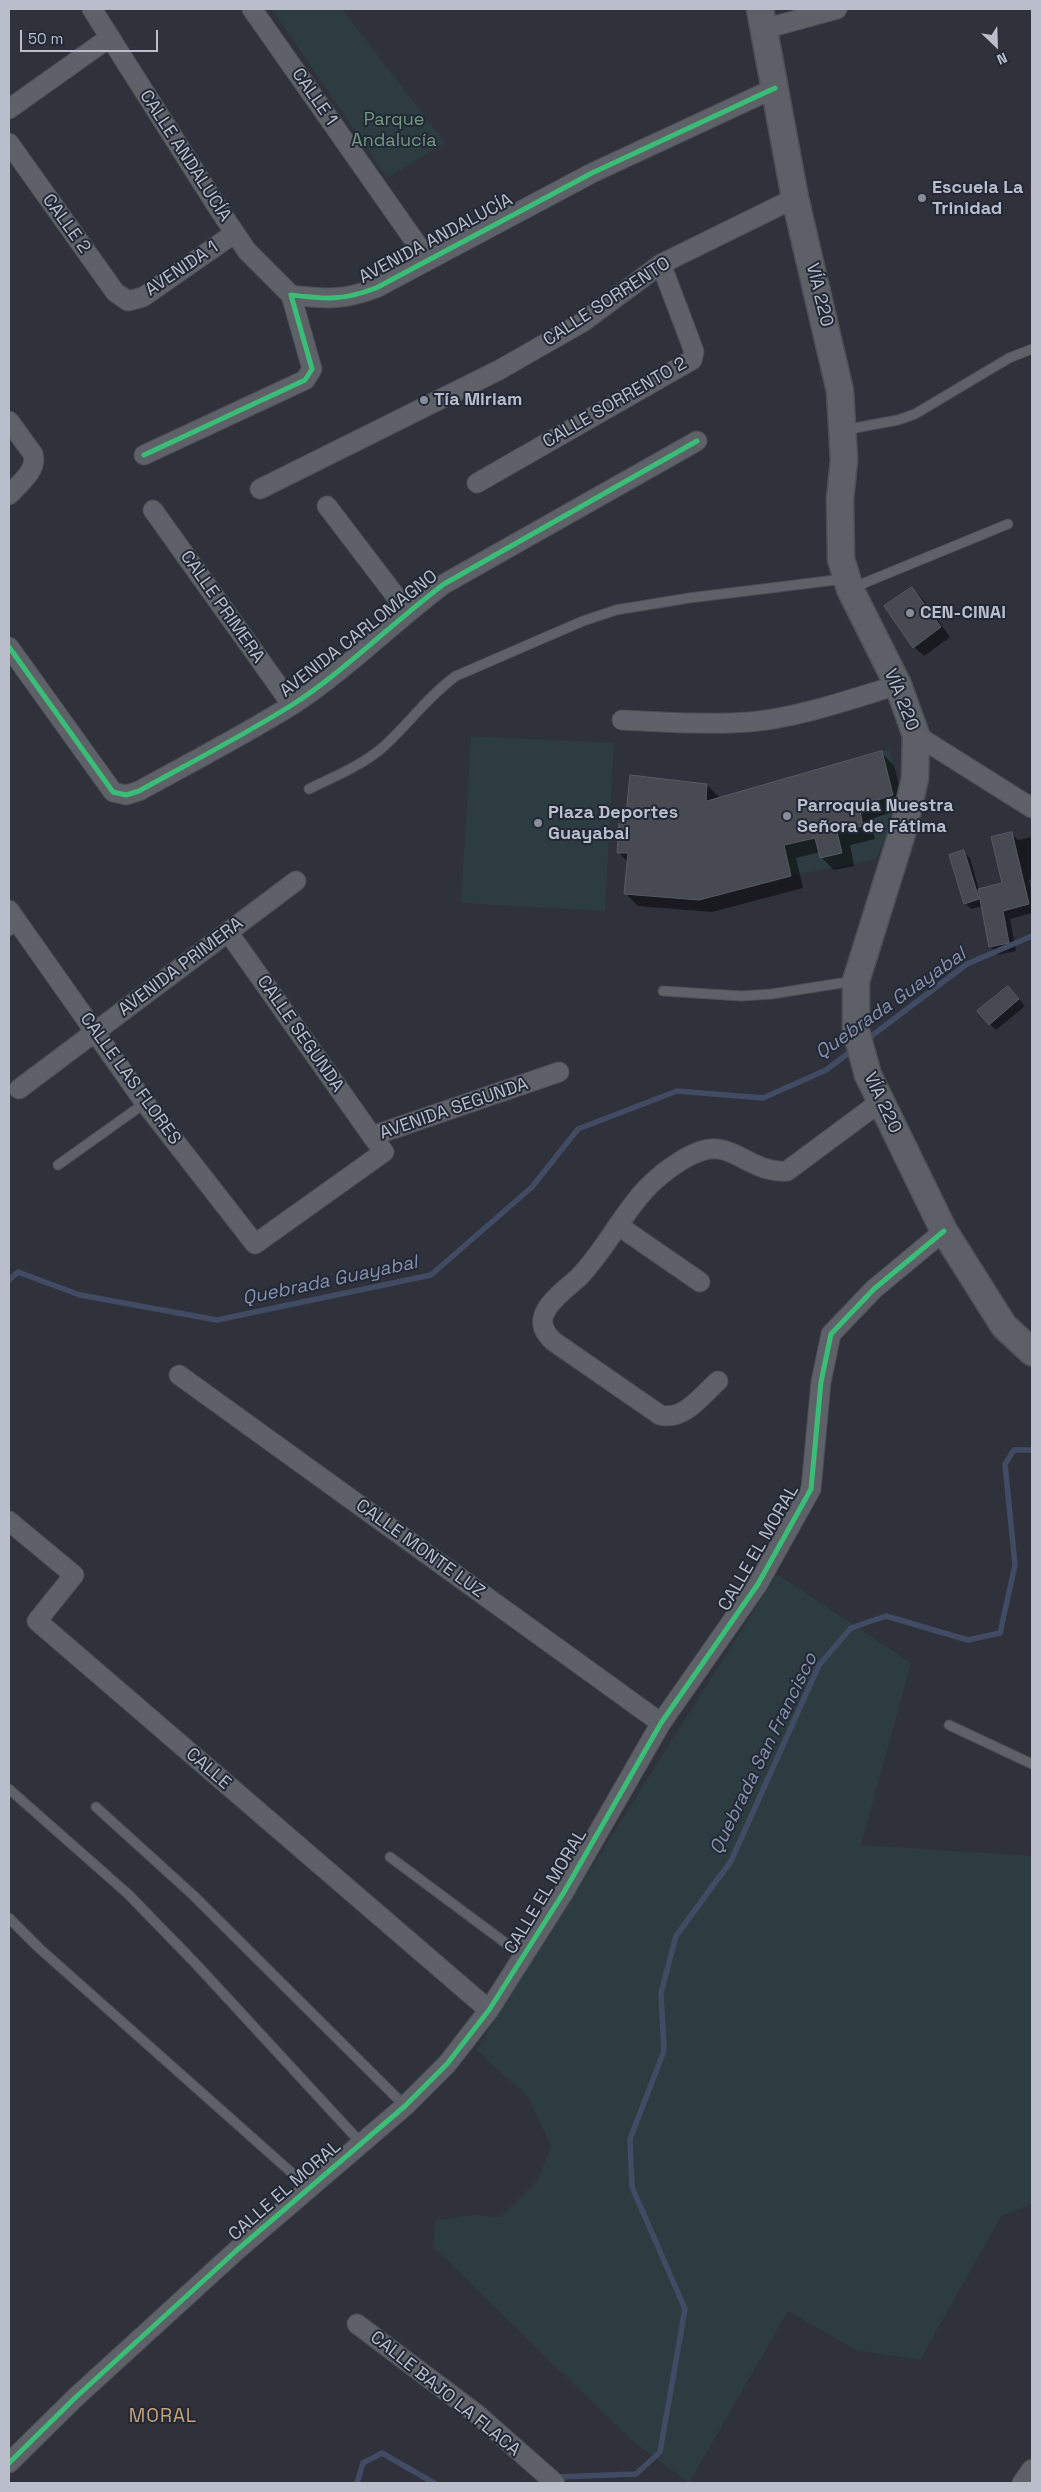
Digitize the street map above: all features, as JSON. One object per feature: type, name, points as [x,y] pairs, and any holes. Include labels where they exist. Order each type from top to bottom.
[{"type":"main road","name":"VÍA 220","points":[[762,19],[795,198],[840,391],[844,460],[840,499],[841,559],[848,584],[898,685],[916,735],[915,778],[904,827],[856,980],[856,1031],[868,1075],[944,1231],[1004,1326],[1032,1352]]},
{"type":"street","name":"CALLE ANDALUCÍA","points":[[92,9],[247,251],[291,295]]},
{"type":"street","name":"CALLE 1","points":[[252,9],[428,260]]},
{"type":"street","points":[[762,19],[837,9]]},
{"type":"street","points":[[9,109],[109,38]]},
{"type":"street","name":"AVENIDA ANDALUCÍA","points":[[291,295],[329,300],[353,297],[376,288],[592,173],[775,88]]},
{"type":"street","name":"CALLE 2","points":[[9,143],[115,292],[128,301]]},
{"type":"street","name":"CALLE SORRENTO","points":[[260,489],[499,370],[583,322],[661,264],[795,198]]},
{"type":"street","name":"AVENIDA 1","points":[[128,301],[143,297],[235,233]]},
{"type":"street","name":"CALLE SORRENTO 2","points":[[477,483],[692,360],[694,352],[661,264]]},
{"type":"street","points":[[144,455],[305,380],[312,369],[310,356],[291,295]]},
{"type":"street","points":[[9,421],[33,454],[35,460],[34,467],[9,495]]},
{"type":"street","name":"AVENIDA CARLOMAGNO","points":[[9,647],[113,792],[126,795],[139,791],[292,705],[341,670],[408,612],[444,584],[697,441]]},
{"type":"street","points":[[327,506],[408,612]]},
{"type":"street","name":"CALLE PRIMERA","points":[[152,510],[292,705]]},
{"type":"street","points":[[622,720],[698,724],[751,722],[814,709],[898,685]]},
{"type":"street","points":[[916,735],[1032,808]]},
{"type":"street","name":"AVENIDA PRIMERA","points":[[19,1089],[296,881]]},
{"type":"street","name":"CALLE LAS FLORES","points":[[12,922],[144,1102],[255,1244]]},
{"type":"street","name":"CALLE SEGUNDA","points":[[228,932],[372,1136]]},
{"type":"street","name":"AVENIDA SEGUNDA","points":[[255,1244],[384,1152],[372,1136],[559,1072]]},
{"type":"street","points":[[718,1381],[682,1414],[668,1417],[660,1415],[553,1342],[544,1332],[543,1318],[548,1308],[587,1269],[645,1190],[668,1170],[696,1153],[716,1148],[728,1150],[756,1166],[775,1172],[787,1170],[880,1102]]},
{"type":"street","points":[[619,1226],[700,1282]]},
{"type":"street","name":"CALLE EL MORAL","points":[[9,2463],[76,2397],[237,2250],[405,2106],[447,2064],[489,2010],[564,1892],[661,1723],[758,1584],[811,1489],[820,1382],[831,1334],[874,1289],[944,1231]]},
{"type":"street","name":"CALLE MONTE LUZ","points":[[180,1375],[661,1723]]},
{"type":"street","name":"CALLE","points":[[9,1521],[74,1575],[37,1621],[489,2010]]},
{"type":"street","name":"CALLE BAJO LA FLACA","points":[[357,2324],[478,2416],[555,2483]]},
{"type":"street","points":[[1022,2483],[1032,2469]]},
{"type":"lane","points":[[843,430],[898,420],[915,414],[1009,358],[1032,350]]},
{"type":"lane","points":[[309,789],[347,771],[381,749],[443,685],[456,676],[584,621],[616,610],[689,598],[848,584],[1008,524]]},
{"type":"lane","points":[[663,990],[741,996],[772,994],[856,980]]},
{"type":"lane","points":[[58,1165],[144,1102]]},
{"type":"lane","points":[[949,1724],[1032,1764]]},
{"type":"lane","points":[[9,1789],[135,1901],[196,1964],[361,2143]]},
{"type":"lane","points":[[96,1807],[193,1894],[405,2106]]},
{"type":"lane","points":[[390,1857],[523,1956]]},
{"type":"lane","points":[[9,1918],[39,1948],[310,2189]]},
{"type":"green space","name":"Parque Andalucía","points":[[272,9],[342,9],[445,143],[387,178]]},
{"type":"green space","name":"Plaza Deportes Guayabal","points":[[471,736],[614,743],[605,911],[461,903]]},
{"type":"green space","points":[[889,749],[902,796],[902,805],[876,859],[791,876],[784,845],[815,838],[820,858],[842,853],[837,832],[862,826],[859,806],[882,751]]},
{"type":"green space","points":[[777,1574],[911,1663],[861,1845],[1032,1856],[1032,2204],[1001,2216],[920,2360],[856,2350],[788,2311],[689,2483],[631,2440],[433,2247],[435,2220],[475,2215],[501,2217],[538,2180],[551,2146],[528,2097],[476,2050]]},
{"type":"building","name":"CEN-CINAI","points":[[912,587],[941,627],[913,648],[884,606]]},
{"type":"building","points":[[882,751],[893,795],[859,806],[863,826],[837,832],[842,853],[820,858],[815,838],[784,845],[791,876],[699,900],[624,894],[628,853],[617,853],[619,823],[625,824],[630,775],[707,784],[706,801]]},
{"type":"building","points":[[1012,832],[1029,904],[1003,911],[1009,943],[989,947],[978,889],[1002,883],[991,837]]},
{"type":"building","points":[[964,850],[979,899],[964,904],[949,855]]},
{"type":"building","points":[[1008,986],[1019,999],[989,1025],[977,1011]]},
{"type":"waterway","name":"Quebrada Guayabal","points":[[866,1040],[967,964],[1032,936]]},
{"type":"waterway","name":"Quebrada Guayabal","points":[[9,1280],[18,1272],[80,1295],[217,1320],[431,1275],[532,1187],[578,1129],[677,1091],[763,1098],[826,1070],[854,1049]]},
{"type":"waterway","name":"Quebrada San Francisco","points":[[555,2477],[636,2474],[660,2452],[685,2309],[632,2187],[630,2139],[664,2051],[661,1993],[676,1936],[731,1861],[819,1665],[851,1628],[886,1616],[968,1640],[1000,1633],[1015,1565],[1005,1464],[1014,1450],[1032,1450]]},
{"type":"waterway","name":"Quebrada San Francisco","points":[[357,2483],[363,2463],[382,2453],[434,2483]]},
{"type":"cycle path","points":[[144,455],[305,380],[312,369],[291,295],[334,298],[376,288],[592,173],[775,88]]},
{"type":"cycle path","points":[[9,647],[113,792],[126,795],[139,791],[292,705],[350,662],[444,584],[697,441]]},
{"type":"cycle path","points":[[9,2463],[76,2397],[237,2250],[405,2106],[447,2064],[489,2010],[564,1892],[661,1723],[758,1584],[811,1489],[821,1382],[831,1334],[874,1289],[944,1231]]},
{"type":"place","name":"Escuela La Trinidad","points":[[922,198]]},
{"type":"place","name":"Tía Miriam","points":[[424,400]]},
{"type":"place","name":"CEN-CINAI","points":[[910,613]]},
{"type":"place","name":"Parroquia Nuestra Señora de Fátima","points":[[787,816]]},
{"type":"place","name":"Plaza Deportes Guayabal","points":[[538,823]]},
{"type":"district","name":"MORAL","points":[[163,2417]]}]
